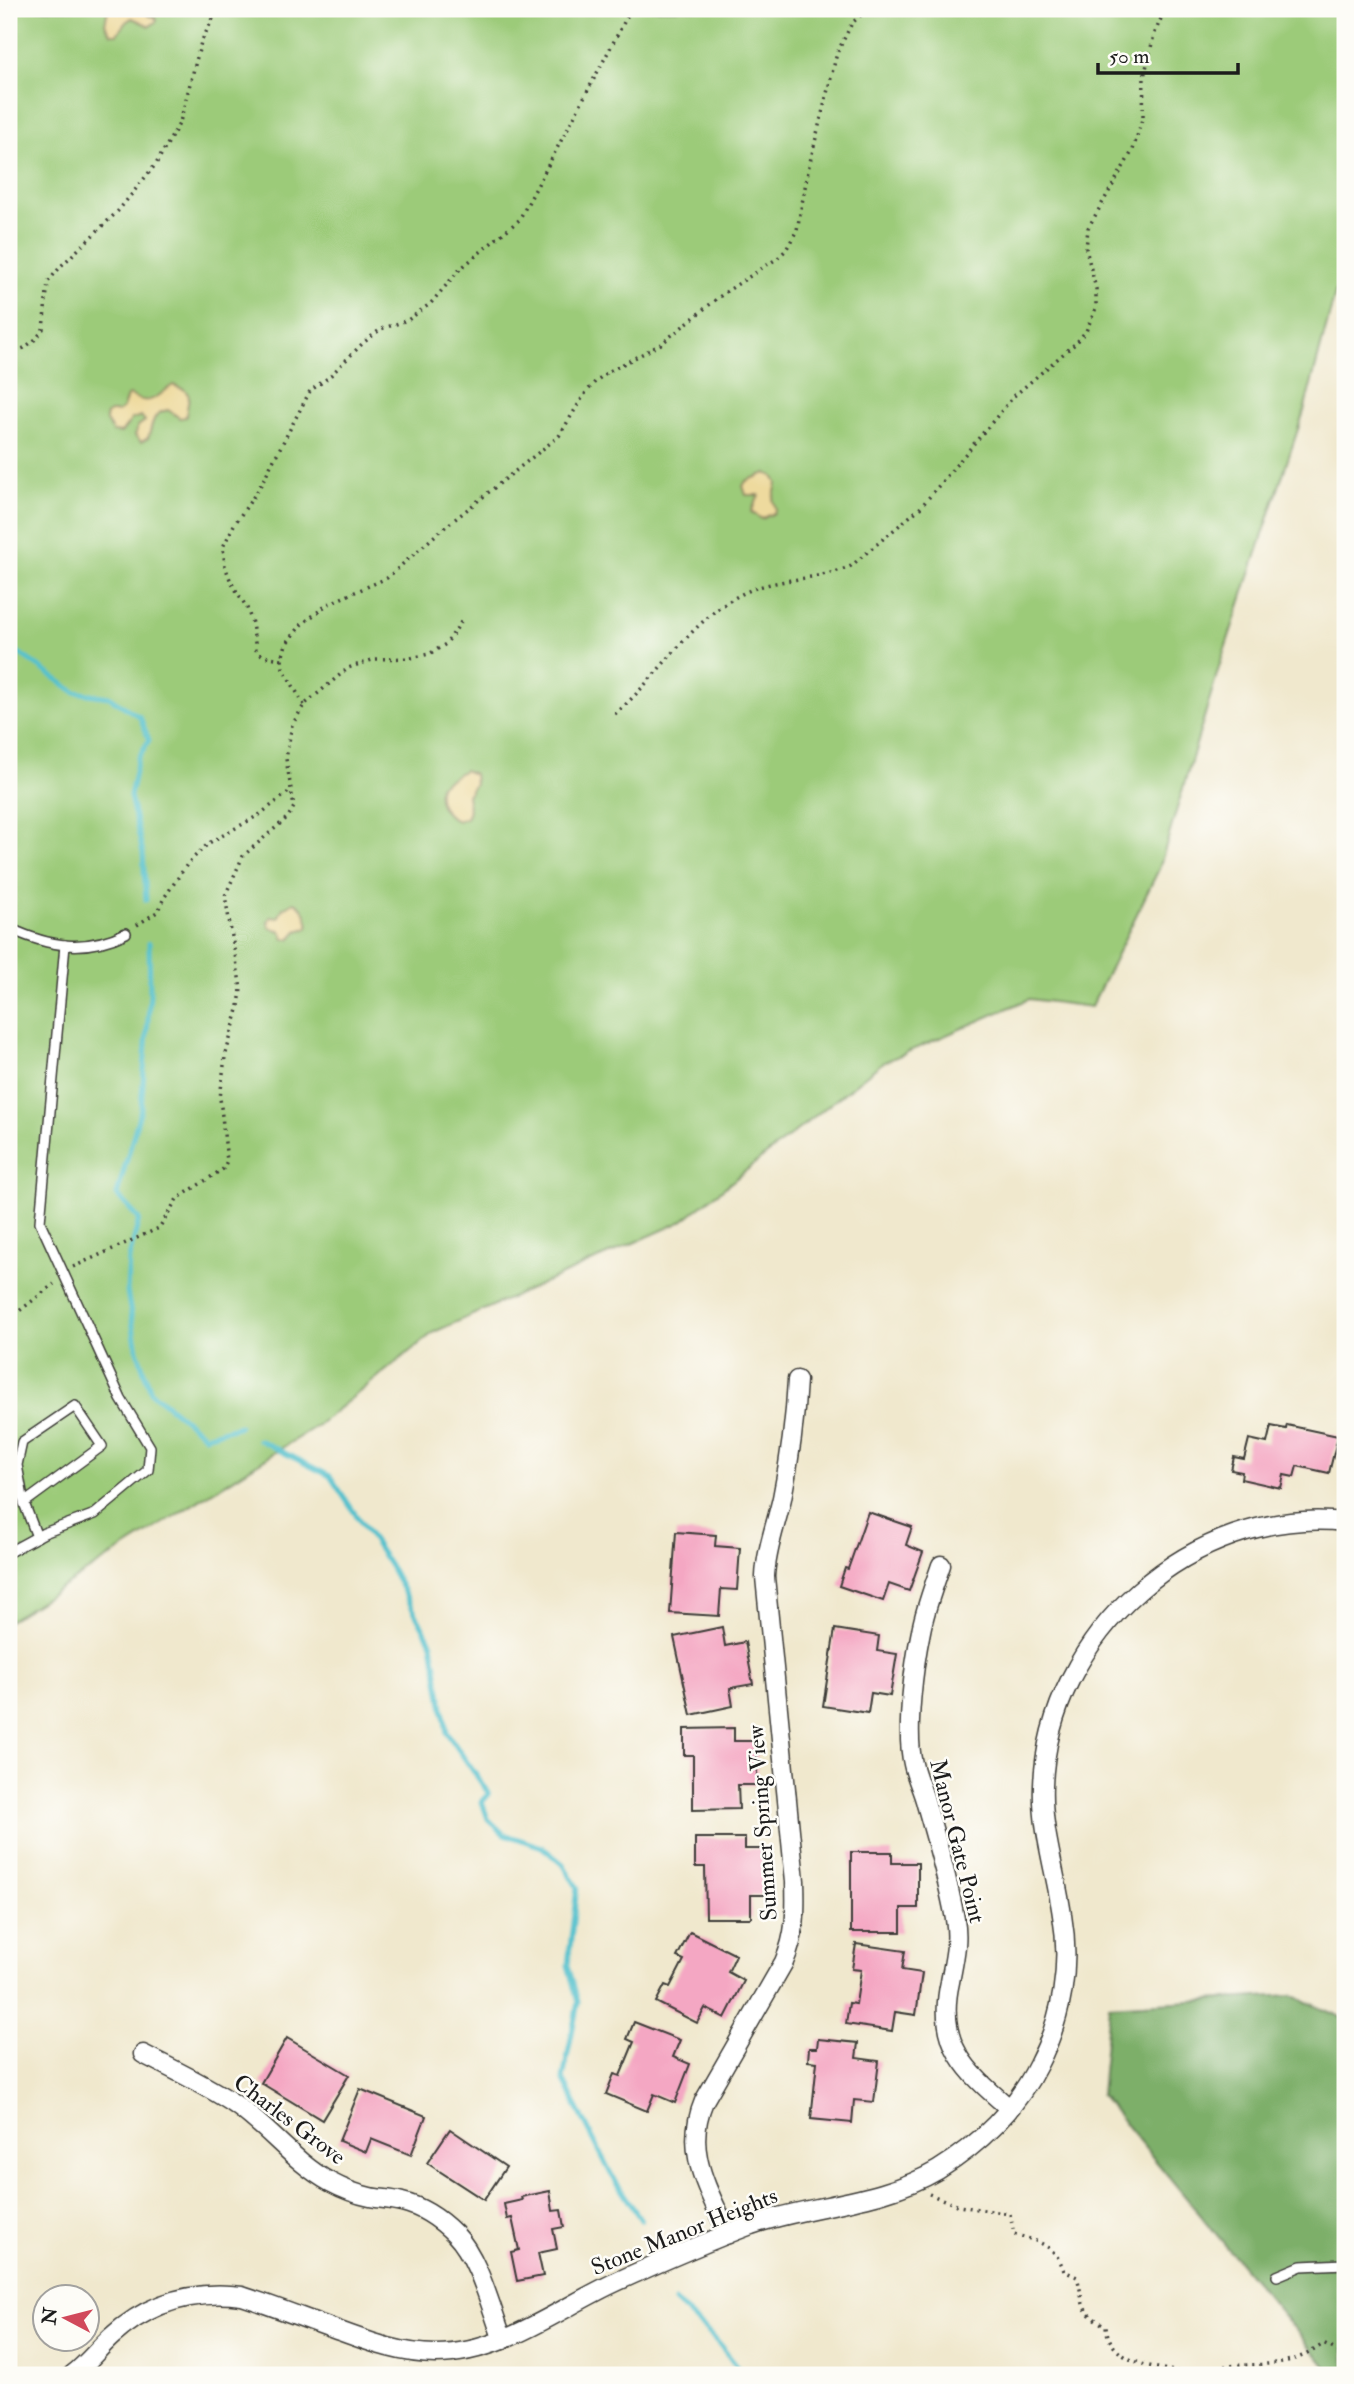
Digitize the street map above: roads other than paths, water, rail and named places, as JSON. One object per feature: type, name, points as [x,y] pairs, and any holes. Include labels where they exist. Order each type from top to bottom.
[{"type":"street","name":"Summer Spring View","points":[[728,2234],[699,2168],[695,2150],[697,2117],[784,1962],[793,1942],[796,1923],[795,1881],[765,1577],[766,1559],[789,1461],[797,1380]]},
{"type":"street","name":"Stone Manor Heights","points":[[72,2375],[111,2337],[132,2321],[176,2298],[197,2294],[242,2296],[383,2346],[412,2352],[439,2354],[468,2350],[503,2340],[614,2283],[728,2234],[772,2218],[904,2186],[936,2171],[986,2134],[1009,2108],[1027,2085],[1053,2032],[1060,2003],[1066,1946],[1063,1916],[1045,1825],[1042,1792],[1044,1762],[1052,1724],[1081,1659],[1125,1602],[1150,1579],[1186,1556],[1216,1541],[1265,1526],[1309,1521],[1345,1522]]},
{"type":"street","name":"Manor Gate Point","points":[[941,1565],[921,1630],[910,1746],[955,1919],[956,1959],[946,2004],[951,2040],[972,2076],[1009,2108]]},
{"type":"street","name":"Charles Grove","points":[[143,2054],[236,2106],[276,2137],[309,2169],[330,2182],[369,2197],[401,2201],[423,2209],[442,2222],[458,2237],[470,2255],[503,2340]]},
{"type":"lane","points":[[9,928],[32,939],[65,945],[94,945],[125,933]]},
{"type":"lane","points":[[9,1552],[37,1536],[95,1514],[148,1470],[150,1447],[121,1399],[40,1222],[65,945]]},
{"type":"lane","points":[[24,1503],[102,1446],[75,1406],[22,1442],[17,1465],[24,1503],[37,1536]]},
{"type":"lane","points":[[1277,2276],[1301,2266],[1345,2264]]},
{"type":"waterway","points":[[9,646],[75,692],[109,697],[140,717],[149,740],[138,758],[130,796],[143,853],[146,900]]},
{"type":"waterway","points":[[149,943],[150,994],[141,1108],[117,1195],[139,1219],[129,1258],[127,1291],[137,1350],[151,1392],[205,1436],[240,1426]]},
{"type":"waterway","points":[[259,1440],[330,1476],[390,1566],[432,1644],[447,1733],[489,1794],[482,1802],[488,1819],[504,1834],[542,1847],[563,1864],[577,1887],[568,1965],[578,2002],[563,2079],[611,2174],[641,2220]]},
{"type":"waterway","points":[[675,2302],[715,2339],[744,2375]]}]
